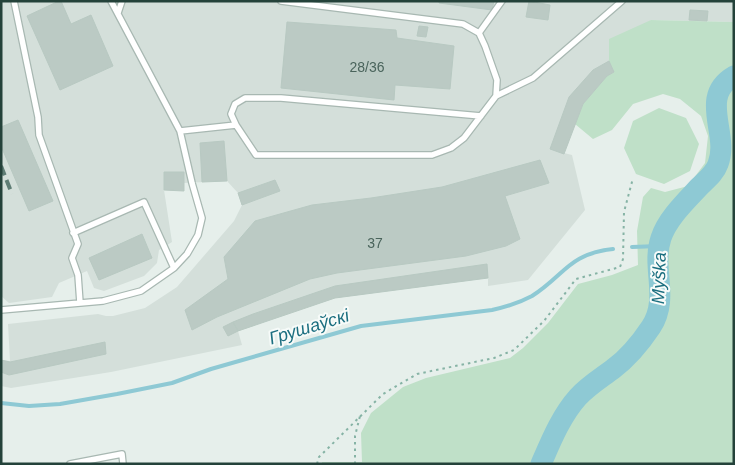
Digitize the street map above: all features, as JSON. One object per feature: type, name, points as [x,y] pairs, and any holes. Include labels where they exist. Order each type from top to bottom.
[{"type":"lane","points":[[14,1],[38,117],[39,135],[78,244],[72,258],[78,275],[80,303]]},
{"type":"lane","points":[[1,310],[103,301],[141,291],[174,268],[187,254],[198,234],[202,218],[180,131],[111,1]]},
{"type":"lane","points":[[118,14],[122,1]]},
{"type":"lane","points":[[281,1],[463,24],[479,33],[486,46],[497,80],[496,96]]},
{"type":"lane","points":[[479,33],[502,1]]},
{"type":"lane","points":[[481,116],[281,98],[245,98],[235,104],[231,114],[256,155],[432,155],[451,148],[464,138],[481,116],[496,96],[533,78],[622,1]]},
{"type":"lane","points":[[180,131],[236,125]]},
{"type":"lane","points":[[73,233],[144,202],[174,268]]},
{"type":"lane","points":[[70,464],[122,454],[123,464]]},
{"type":"path","points":[[317,464],[319,457],[384,394],[417,374],[494,358],[514,350],[544,322],[576,279],[620,267],[623,259],[624,212],[633,178]]},
{"type":"path","points":[[355,464],[355,436],[360,416]]},
{"type":"shaded area","points":[[1,1],[734,1],[734,22],[651,20],[614,72],[583,104],[564,153],[572,155],[585,210],[528,280],[488,286],[488,278],[335,298],[238,331],[242,345],[111,372],[11,388],[1,386],[1,360],[10,361],[8,324],[98,314],[113,316],[145,308],[177,287],[234,221],[242,205],[238,193],[227,181],[184,183],[184,191],[164,190],[172,242],[159,250],[157,263],[144,276],[104,291],[94,288],[87,271],[59,283],[52,297],[9,303],[1,296]]},
{"type":"green space","points":[[651,20],[734,22],[734,464],[322,464],[322,462],[362,462],[361,433],[371,413],[403,387],[426,378],[510,358],[548,323],[578,284],[612,275],[638,265],[637,231],[643,197],[651,188],[665,192],[688,186],[705,163],[708,136],[701,116],[680,99],[663,94],[633,104],[612,130],[593,139],[575,124],[583,104],[607,76],[614,72],[609,61],[609,39]]},
{"type":"green space","points":[[659,108],[686,118],[699,144],[690,171],[664,184],[636,174],[624,148],[633,121]]},
{"type":"building","points":[[61,1],[71,24],[91,15],[113,66],[60,90],[27,16]]},
{"type":"building","points":[[439,1],[494,1],[492,10],[439,3]]},
{"type":"building","points":[[529,1],[550,5],[548,20],[526,17]]},
{"type":"building","points":[[690,10],[708,11],[707,21],[689,20]]},
{"type":"building","points":[[287,22],[396,30],[397,38],[454,46],[450,89],[395,85],[394,100],[281,88]]},
{"type":"building","points":[[419,26],[428,27],[426,37],[417,36]]},
{"type":"building","points":[[609,61],[614,72],[607,76],[583,104],[564,154],[550,149],[569,97],[593,70]]},
{"type":"building","points":[[18,120],[53,201],[29,211],[1,146],[1,127]]},
{"type":"building","points":[[224,141],[227,181],[202,182],[200,143]]},
{"type":"building","points":[[540,160],[549,183],[505,196],[520,239],[506,246],[466,256],[337,273],[310,279],[217,317],[192,330],[185,310],[228,279],[224,257],[255,221],[312,205],[442,187]]},
{"type":"building","points":[[164,172],[184,172],[184,191],[164,190]]},
{"type":"building","points":[[275,180],[280,191],[242,205],[238,193]]},
{"type":"building","points":[[142,234],[152,258],[99,280],[89,258]]},
{"type":"building","points":[[487,264],[488,278],[335,298],[238,331],[233,322],[335,286]]},
{"type":"building","points":[[233,322],[238,331],[228,336],[223,327]]},
{"type":"building","points":[[105,342],[106,354],[9,375],[1,372],[1,360],[10,362]]},
{"type":"waterway","name":"Муška","points":[[541,464],[557,429],[572,404],[586,389],[619,365],[639,344],[651,327],[659,305],[658,249],[661,238],[677,211],[717,167],[721,152],[716,105],[718,94],[723,85],[734,76]]},
{"type":"waterway","name":"Грушаўскі","points":[[632,247],[659,246]]},
{"type":"waterway","name":"Грушаўскі","points":[[1,403],[29,406],[60,404],[117,394],[172,383],[211,369],[361,326],[497,309],[532,296],[568,266],[586,255],[613,249]]},
{"type":"railway","points":[[1,166],[12,194]]}]
